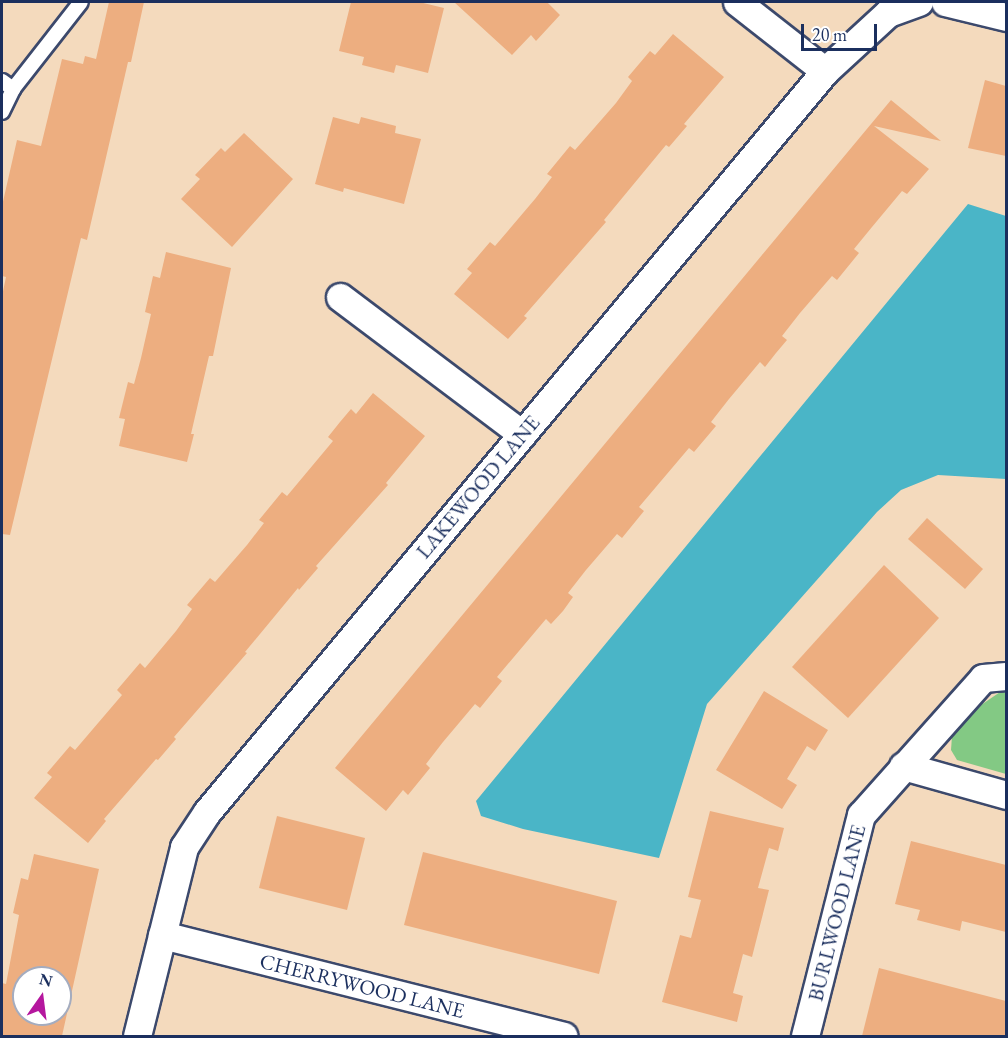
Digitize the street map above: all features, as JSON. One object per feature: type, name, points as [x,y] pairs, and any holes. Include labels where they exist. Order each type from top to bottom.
[{"type":"street","points":[[737,2],[825,71]]},
{"type":"street","name":"LAKEWOOD LANE","points":[[137,1036],[184,847],[207,812],[825,71],[888,13],[920,2]]},
{"type":"street","points":[[954,3],[1006,17]]},
{"type":"street","points":[[340,297],[522,434]]},
{"type":"street","name":"BURLWOOD LANE","points":[[805,1036],[861,815],[983,678],[1006,676]]},
{"type":"street","points":[[903,766],[1006,795]]},
{"type":"street","name":"CHERRYWOOD LANE","points":[[162,935],[562,1036]]},
{"type":"lane","points":[[2,112],[7,85],[81,2]]},
{"type":"green space","points":[[1006,688],[1006,774],[957,760],[951,750],[952,736],[959,725],[981,705]]},
{"type":"water","points":[[968,204],[1006,216],[1006,479],[938,475],[901,490],[877,512],[707,704],[659,858],[523,829],[481,816],[476,801]]},
{"type":"building","points":[[109,2],[144,2],[87,240],[81,238],[10,535],[2,534],[2,296],[6,277],[2,276],[2,206],[17,140],[41,146],[62,59],[83,64],[85,56],[96,59]]},
{"type":"building","points":[[351,2],[419,2],[444,8],[428,73],[396,65],[394,73],[362,65],[364,57],[339,51]]},
{"type":"building","points":[[454,2],[547,2],[560,15],[536,41],[531,35],[512,55]]},
{"type":"building","points":[[673,34],[724,77],[684,124],[687,126],[669,147],[666,145],[604,220],[606,222],[524,316],[527,318],[508,339],[454,294],[472,273],[467,269],[490,242],[495,246],[535,199],[552,177],[547,174],[570,146],[575,150],[616,103],[632,81],[628,77],[650,51],[655,55]]},
{"type":"building","points":[[985,80],[1006,86],[1006,156],[968,148]]},
{"type":"building","points":[[891,100],[941,141],[874,126],[929,169],[907,194],[902,191],[872,227],[854,249],[859,253],[837,280],[832,276],[800,313],[782,336],[787,340],[765,367],[760,362],[711,422],[716,426],[694,452],[689,448],[639,507],[644,511],[622,538],[617,534],[586,570],[568,593],[573,597],[563,611],[551,624],[546,619],[497,677],[502,681],[480,708],[475,704],[443,742],[426,764],[430,768],[408,795],[403,790],[386,811],[335,768]]},
{"type":"building","points":[[333,117],[359,124],[361,117],[396,126],[395,133],[421,139],[404,204],[344,188],[343,192],[315,184]]},
{"type":"building","points":[[244,133],[293,179],[232,247],[181,199],[200,179],[195,175],[221,148],[225,152]]},
{"type":"building","points":[[166,252],[231,268],[213,356],[209,356],[191,434],[194,434],[187,462],[119,446],[125,419],[119,418],[128,382],[134,384],[151,314],[145,312],[153,276],[160,278]]},
{"type":"building","points":[[373,393],[425,436],[386,483],[388,485],[316,566],[318,568],[299,590],[298,588],[245,652],[247,653],[174,737],[176,739],[104,819],[106,821],[88,843],[34,798],[52,777],[47,773],[70,746],[75,750],[122,695],[117,690],[140,663],[145,668],[176,631],[192,609],[187,605],[210,578],[215,582],[247,545],[264,523],[259,520],[282,492],[287,496],[333,441],[328,437],[351,409],[356,414]]},
{"type":"building","points":[[927,518],[983,569],[965,589],[908,539]]},
{"type":"building","points":[[884,565],[939,618],[848,718],[792,667]]},
{"type":"building","points":[[764,691],[828,730],[815,751],[807,746],[787,779],[797,785],[782,809],[716,770]]},
{"type":"building","points":[[710,811],[784,828],[778,851],[769,848],[758,888],[769,890],[752,957],[743,954],[733,993],[743,996],[737,1022],[662,1002],[680,935],[691,938],[701,900],[688,897]]},
{"type":"building","points":[[277,816],[365,838],[347,910],[259,888]]},
{"type":"building","points":[[911,841],[1006,865],[1006,932],[962,921],[960,931],[917,920],[920,910],[895,904]]},
{"type":"building","points":[[423,852],[617,901],[599,974],[404,925]]},
{"type":"building","points":[[34,854],[99,869],[72,991],[72,966],[12,966],[12,1026],[64,1026],[62,1036],[2,1036],[2,983],[6,984],[19,915],[13,913],[21,878],[28,880]]},
{"type":"building","points":[[879,968],[1006,1001],[1006,1036],[862,1036]]}]
